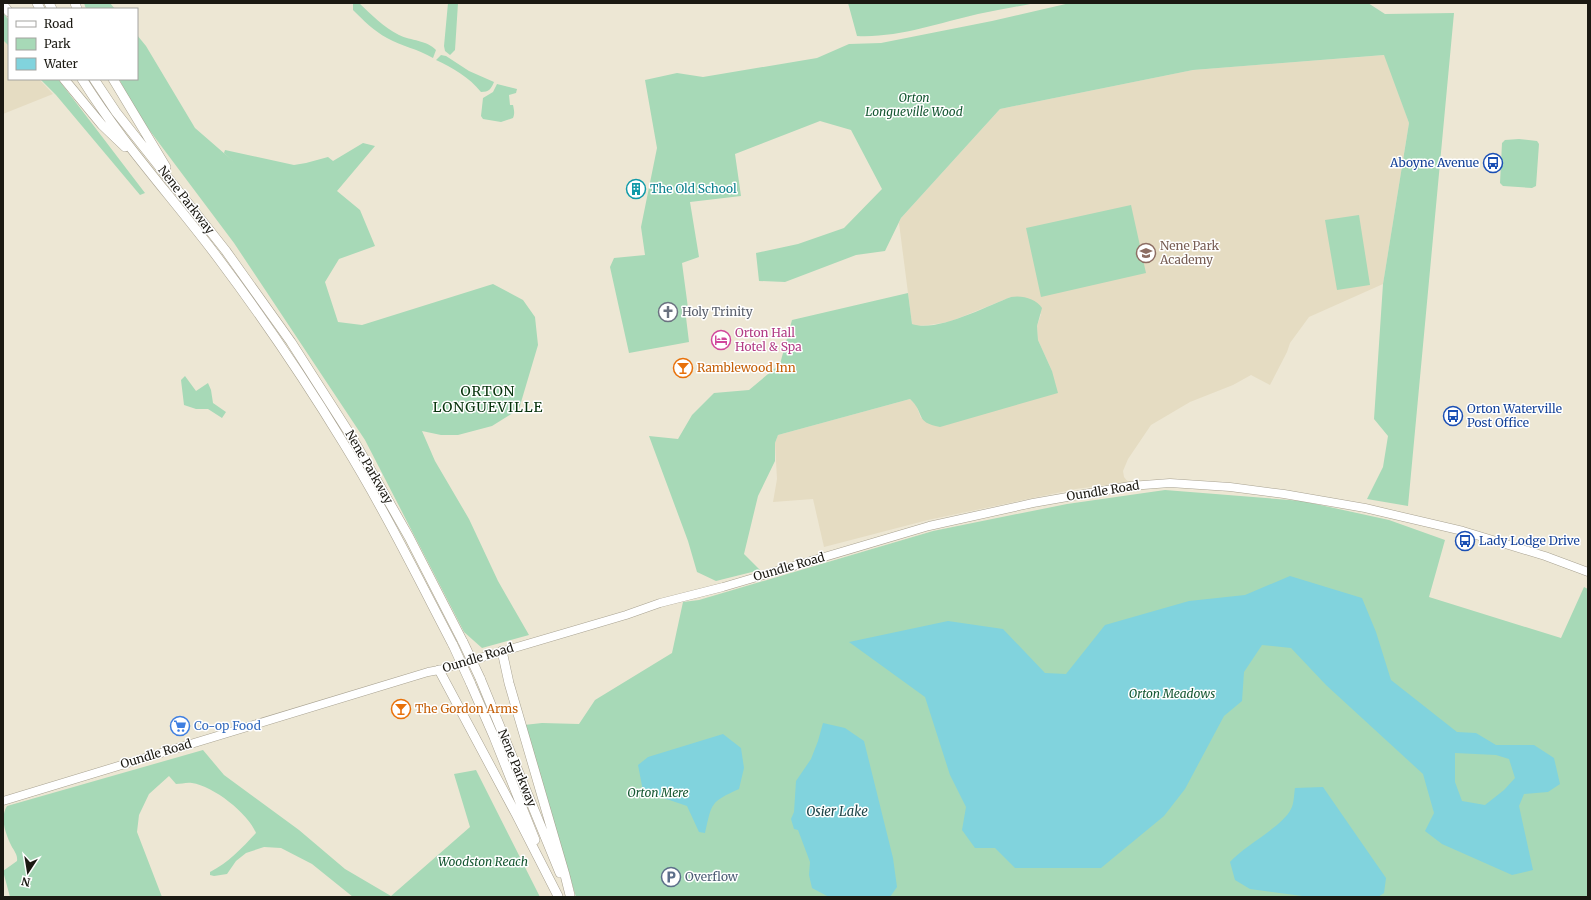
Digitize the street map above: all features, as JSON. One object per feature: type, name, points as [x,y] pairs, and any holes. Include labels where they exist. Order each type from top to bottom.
[{"type":"highway","points":[[65,80],[102,125],[149,171]]},
{"type":"highway","name":"Nene Parkway","points":[[83,80],[117,130],[218,258],[282,347],[345,444],[400,541],[453,645],[494,737],[558,897]]},
{"type":"highway","name":"Nene Parkway","points":[[95,80],[116,112],[226,251],[291,342],[354,439],[409,537],[463,642],[480,678],[553,858],[570,896]]},
{"type":"highway","points":[[114,80],[186,199]]},
{"type":"highway","points":[[502,652],[509,683],[570,896]]},
{"type":"highway","points":[[438,670],[516,814],[558,897]]},
{"type":"main road","name":"Oundle Road","points":[[3,801],[334,700],[626,615],[660,603],[929,526],[1033,503],[1130,486],[1170,483],[1230,487],[1284,494],[1366,508],[1463,531],[1545,556],[1588,572]]},
{"type":"shaded area","points":[[3,39],[8,45],[8,80],[40,80],[53,94],[3,114]]},
{"type":"shaded area","name":"Nene Park Academy","points":[[1385,55],[1409,123],[1383,284],[1309,317],[1290,343],[1270,385],[1251,375],[1233,385],[1190,402],[1151,425],[1128,459],[1123,471],[1124,477],[1128,482],[1076,489],[928,520],[824,547],[813,499],[773,502],[777,479],[775,443],[778,435],[910,399],[916,405],[921,418],[1052,371],[1038,340],[1037,326],[1041,314],[1011,297],[949,322],[917,326],[912,324],[899,223],[901,218],[1000,109],[1193,70]]},
{"type":"green space","points":[[84,3],[110,3],[114,8],[86,8]]},
{"type":"green space","points":[[353,3],[359,3],[393,32],[428,44],[436,50],[433,58],[392,41],[382,35],[353,10]]},
{"type":"green space","points":[[448,3],[458,3],[455,50],[450,55],[445,51],[444,46]]},
{"type":"green space","points":[[848,3],[1035,3],[978,14],[888,35],[857,36]]},
{"type":"green space","name":"Orton Longueville Wood","points":[[1070,3],[1368,3],[1385,14],[1454,13],[1408,506],[1367,499],[1383,467],[1388,436],[1374,419],[1383,284],[1409,123],[1384,55],[1193,70],[1000,109],[901,218],[885,251],[856,255],[785,282],[759,281],[756,253],[798,244],[844,228],[882,189],[851,130],[820,121],[735,154],[741,196],[690,202],[699,257],[682,263],[688,308],[685,309],[689,342],[629,353],[610,267],[614,258],[645,255],[641,227],[657,148],[645,80],[677,73],[703,77],[817,58],[849,44],[881,43],[992,21]]},
{"type":"green space","points":[[3,13],[8,19],[8,45],[3,40]]},
{"type":"green space","points":[[138,36],[146,46],[195,128],[233,161],[224,153],[225,150],[294,165],[328,157],[333,161],[363,143],[375,146],[337,191],[360,210],[375,246],[339,259],[325,282],[338,322],[362,325],[493,284],[523,300],[535,317],[538,345],[519,409],[492,426],[458,435],[441,435],[422,431],[435,461],[469,519],[498,581],[529,635],[482,648],[464,632],[365,440],[234,243],[138,115],[120,80],[138,80]]},
{"type":"green space","points":[[441,55],[446,56],[469,71],[494,82],[492,87],[488,91],[481,92],[460,73],[436,60]]},
{"type":"green space","points":[[41,80],[59,80],[145,193],[140,195],[56,95]]},
{"type":"green space","points":[[497,84],[517,89],[516,93],[509,95],[510,105],[513,105],[514,108],[513,118],[501,122],[483,119],[481,116],[483,98],[493,92]]},
{"type":"green space","points":[[1519,139],[1537,141],[1539,144],[1536,186],[1532,188],[1503,186],[1500,183],[1502,143],[1505,140]]},
{"type":"green space","points":[[1131,205],[1146,273],[1041,297],[1026,228]]},
{"type":"green space","points":[[1359,215],[1370,285],[1337,290],[1325,220]]},
{"type":"green space","points":[[908,293],[912,324],[922,326],[948,322],[1011,297],[1024,297],[1036,302],[1042,308],[1037,326],[1038,340],[1052,371],[1058,393],[940,427],[927,423],[923,420],[915,404],[910,399],[778,435],[775,443],[775,461],[758,496],[744,554],[760,570],[716,581],[697,572],[688,541],[649,436],[678,439],[692,415],[714,393],[749,390],[780,364],[792,320]]},
{"type":"green space","points":[[185,376],[196,391],[208,383],[211,390],[213,403],[226,412],[222,418],[208,409],[196,409],[184,405],[181,380]]},
{"type":"green space","name":"Orton Meadows","points":[[1165,490],[1302,501],[1389,520],[1445,540],[1429,597],[1561,638],[1584,587],[1588,589],[1588,897],[576,897],[524,725],[542,723],[579,724],[595,700],[672,653],[683,602],[699,600],[933,531],[1067,504]]},
{"type":"green space","name":"Woodston Reach","points":[[203,750],[224,775],[299,830],[345,869],[391,896],[470,827],[454,774],[476,770],[540,897],[353,897],[312,864],[281,848],[264,847],[246,853],[236,861],[227,874],[214,876],[210,875],[210,872],[229,860],[256,833],[246,817],[238,809],[210,789],[192,783],[176,784],[169,776],[149,794],[139,815],[137,832],[162,897],[10,897],[3,871],[17,861],[17,859],[8,839],[4,824],[4,815],[7,806]]},
{"type":"water","points":[[1290,576],[1362,598],[1376,632],[1391,680],[1457,732],[1476,733],[1496,745],[1534,745],[1554,758],[1560,784],[1548,792],[1524,794],[1519,806],[1533,870],[1512,875],[1442,844],[1425,831],[1434,813],[1423,774],[1326,685],[1291,648],[1262,645],[1244,672],[1242,701],[1224,716],[1185,789],[1164,816],[1101,868],[1015,868],[995,848],[975,848],[962,830],[966,807],[950,775],[925,697],[849,642],[948,621],[1003,629],[1045,673],[1066,674],[1105,625],[1189,601],[1245,595]],"holes":[[[1455,753],[1496,755],[1509,759],[1515,778],[1504,790],[1485,805],[1462,801],[1455,782]]]},
{"type":"water","name":"Osier Lake","points":[[823,723],[845,728],[864,741],[893,858],[897,887],[890,897],[829,897],[812,888],[809,875],[810,862],[798,830],[794,829],[791,819],[794,812],[796,781],[811,759]]},
{"type":"water","name":"Orton Mere","points":[[723,734],[741,748],[744,768],[739,789],[717,801],[711,809],[705,833],[699,832],[687,806],[643,791],[638,765],[648,757]]},
{"type":"water","points":[[1323,787],[1386,878],[1384,893],[1378,897],[1310,897],[1250,889],[1235,880],[1230,862],[1286,816],[1292,807],[1295,788]]},
{"type":"place","name":"Aboyne Avenue","points":[[1493,163]]},
{"type":"place","name":"The Old School","points":[[636,189]]},
{"type":"place","name":"Nene Park Academy","points":[[1146,253]]},
{"type":"place","name":"Holy Trinity","points":[[668,312]]},
{"type":"place","name":"Orton Hall Hotel & Spa","points":[[721,340]]},
{"type":"place","name":"Ramblewood Inn","points":[[683,368]]},
{"type":"place","name":"Orton Waterville Post Office","points":[[1453,416]]},
{"type":"place","name":"Lady Lodge Drive","points":[[1465,541]]},
{"type":"place","name":"The Gordon Arms","points":[[401,709]]},
{"type":"place","name":"Co-op Food","points":[[180,726]]},
{"type":"place","name":"Overflow","points":[[671,877]]},
{"type":"district","name":"ORTON LONGUEVILLE","points":[[488,400]]}]
